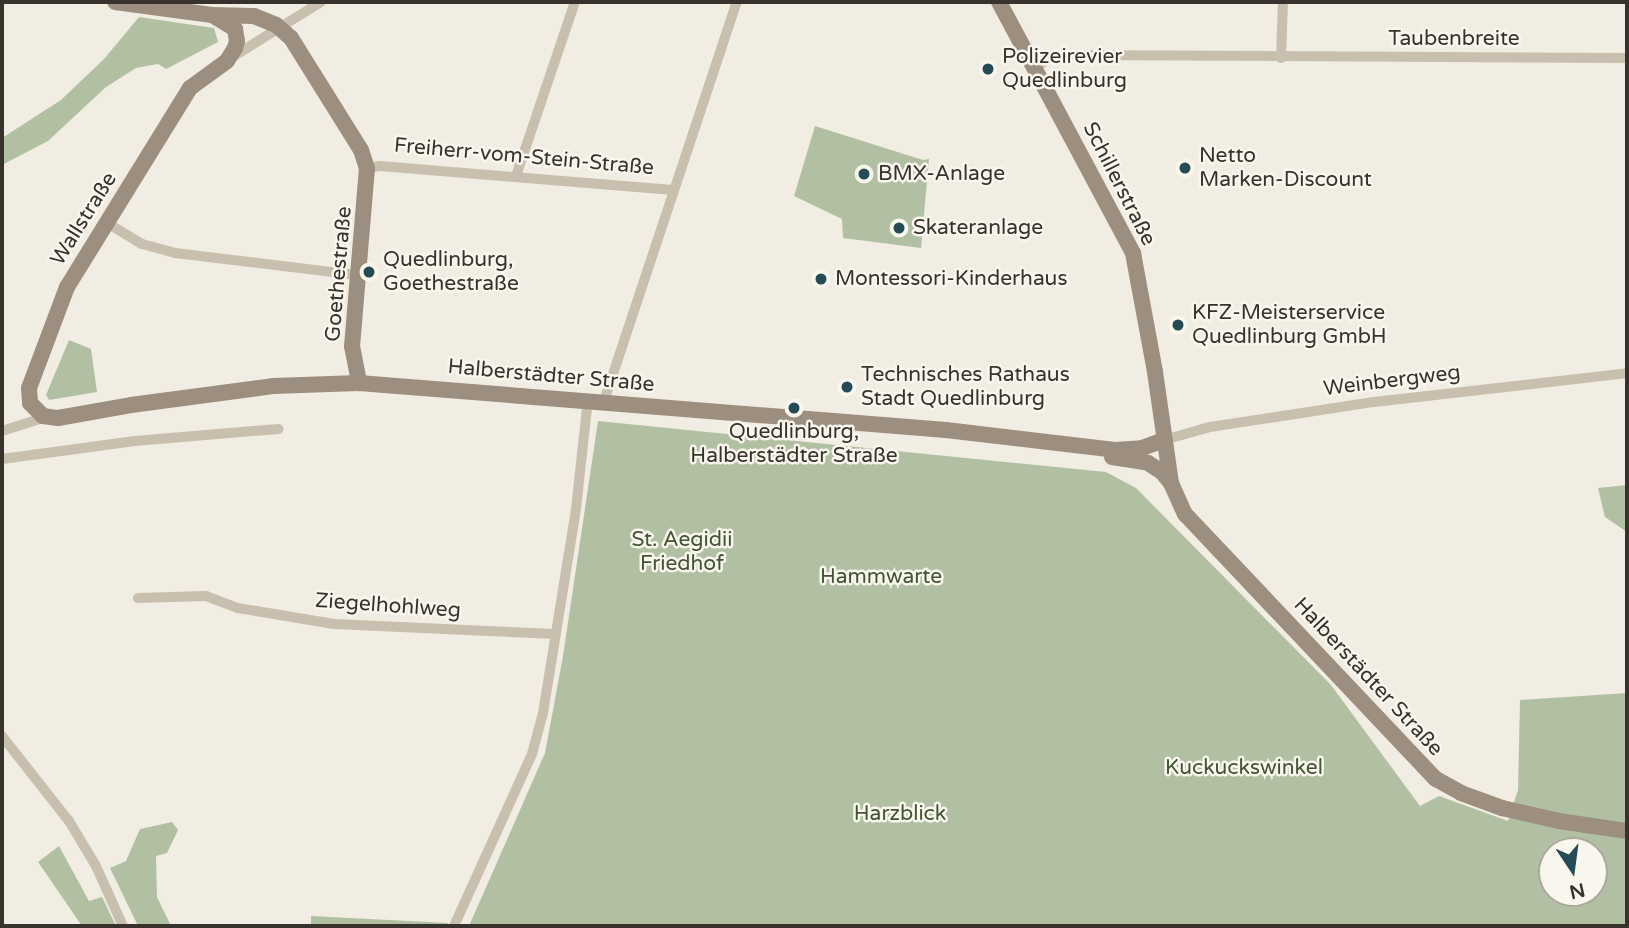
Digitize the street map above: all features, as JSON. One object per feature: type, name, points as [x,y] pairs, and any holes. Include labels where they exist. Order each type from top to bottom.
[{"type":"main road","points":[[115,2],[212,15],[254,16],[282,29]]},
{"type":"main road","name":"Schillerstraße","points":[[999,2],[1133,253],[1171,483]]},
{"type":"main road","points":[[212,15],[227,22],[237,34],[235,48],[227,61]]},
{"type":"main road","name":"Freiherr-vom-Stein-Straße","points":[[282,29],[291,38],[361,150],[368,168]]},
{"type":"main road","name":"Wallstraße","points":[[46,417],[31,406],[29,387],[67,287],[190,88],[227,61]]},
{"type":"main road","name":"Goethestraße","points":[[359,383],[352,346],[368,168]]},
{"type":"main road","name":"Halberstädter Straße","points":[[46,417],[63,418],[131,405],[261,388],[359,383],[946,430],[1100,448]]},
{"type":"main road","points":[[1100,448],[1129,450],[1164,440]]},
{"type":"main road","points":[[1100,448],[1113,458],[1153,466],[1171,483]]},
{"type":"main road","name":"Halberstädter Straße","points":[[1171,483],[1179,506],[1195,526],[1436,779],[1461,793],[1502,808],[1559,821],[1627,831]]},
{"type":"street","name":"Wallstraße","points":[[227,61],[282,29],[321,2]]},
{"type":"street","points":[[516,176],[575,2]]},
{"type":"street","points":[[454,926],[532,754],[543,713],[596,400],[673,190],[737,2]]},
{"type":"street","points":[[1281,58],[1283,2]]},
{"type":"street","name":"Taubenbreite","points":[[1035,67],[1053,57],[1070,55],[1627,58]]},
{"type":"street","name":"Freiherr-vom-Stein-Straße","points":[[368,168],[380,166],[673,190]]},
{"type":"street","points":[[107,223],[142,244],[175,253],[358,275]]},
{"type":"street","name":"Weinbergweg","points":[[1164,440],[1210,427],[1367,403],[1627,373]]},
{"type":"street","name":"Halberstädter Straße","points":[[2,431],[46,417]]},
{"type":"street","points":[[2,459],[135,441],[278,429]]},
{"type":"street","name":"Ziegelhohlweg","points":[[138,598],[206,596],[238,608],[334,624],[556,634]]},
{"type":"street","points":[[2,736],[69,821],[96,866],[123,926]]},
{"type":"green space","points":[[139,17],[214,28],[218,42],[166,69],[158,64],[136,68],[106,87],[48,141],[2,165],[2,138],[61,100],[104,59]]},
{"type":"green space","name":"BMX-Anlage","points":[[815,126],[923,160],[929,159],[921,248],[843,238],[842,219],[794,196]]},
{"type":"green space","points":[[69,340],[91,349],[97,392],[49,400],[46,395]]},
{"type":"green space","points":[[598,421],[1106,472],[1136,488],[1331,685],[1420,806],[1439,796],[1508,821],[1518,790],[1520,700],[1627,693],[1627,926],[469,926],[545,753],[563,656]]},
{"type":"green space","points":[[1627,485],[1627,532],[1605,517],[1598,488]]},
{"type":"green space","points":[[172,822],[178,830],[167,853],[156,856],[157,897],[171,926],[138,926],[110,868],[126,861],[140,829]]},
{"type":"green space","points":[[59,846],[89,901],[102,897],[116,926],[82,926],[38,862]]},
{"type":"green space","points":[[311,916],[448,923],[447,926],[311,926]]},
{"type":"place","name":"Polizeirevier Quedlinburg","points":[[988,69]]},
{"type":"place","name":"Netto Marken-Discount","points":[[1185,168]]},
{"type":"place","name":"BMX-Anlage","points":[[864,174]]},
{"type":"place","name":"Skateranlage","points":[[899,228]]},
{"type":"place","name":"Quedlinburg, Goethestraße","points":[[369,272]]},
{"type":"place","name":"Montessori-Kinderhaus","points":[[821,279]]},
{"type":"place","name":"KFZ-Meisterservice Quedlinburg GmbH","points":[[1178,325]]},
{"type":"place","name":"Technisches Rathaus Stadt Quedlinburg","points":[[847,387]]},
{"type":"place","name":"Quedlinburg, Halberstädter Straße","points":[[794,408]]},
{"type":"park label","name":"St. Aegidii Friedhof","points":[[682,552]]},
{"type":"park label","name":"Hammwarte","points":[[881,577]]},
{"type":"park label","name":"Kuckuckswinkel","points":[[1244,768]]},
{"type":"park label","name":"Harzblick","points":[[900,814]]}]
